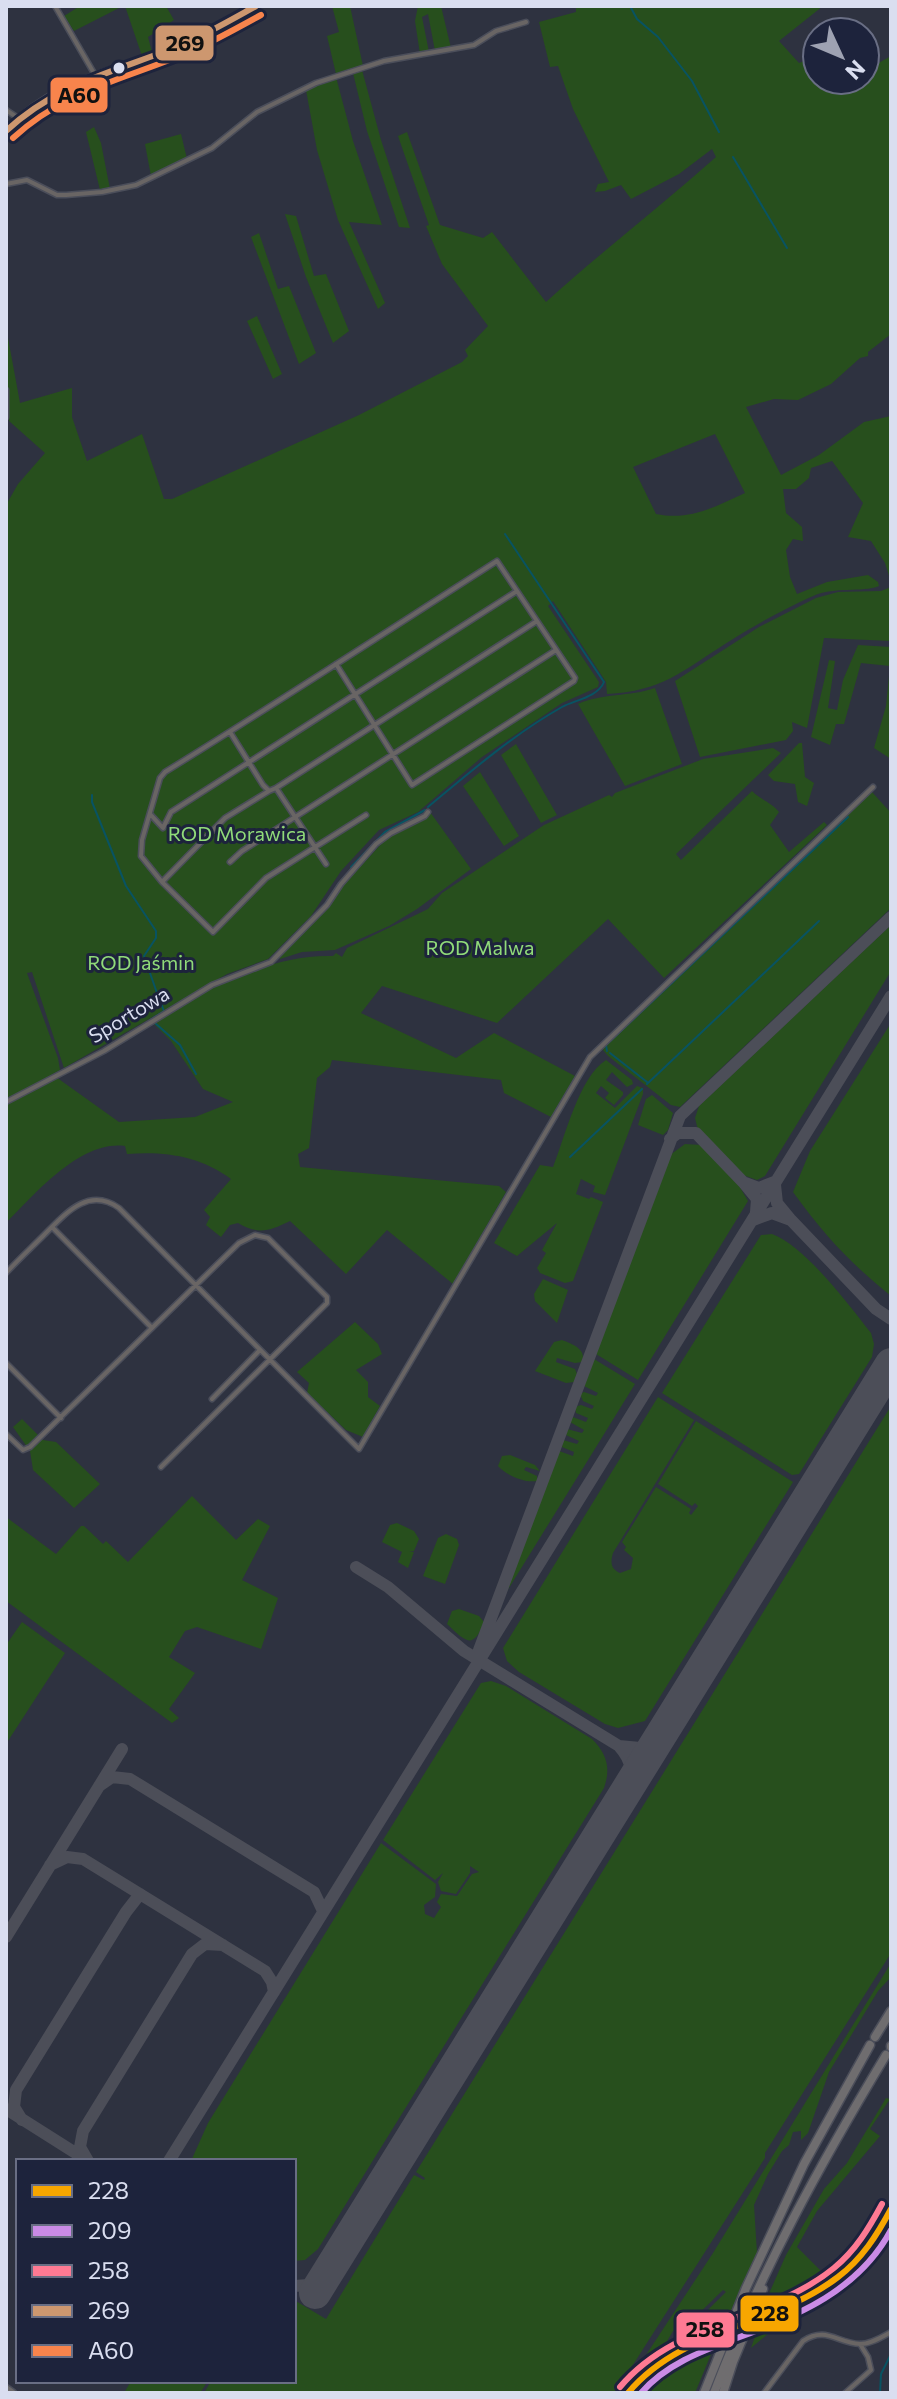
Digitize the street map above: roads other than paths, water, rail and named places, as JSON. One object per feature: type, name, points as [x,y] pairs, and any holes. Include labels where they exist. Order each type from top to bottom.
[{"type":"highway","points":[[704,2393],[746,2288],[793,2187],[891,2011]]},
{"type":"highway","points":[[714,2393],[753,2298],[819,2170],[889,2049]]},
{"type":"highway","points":[[723,2393],[778,2251]]},
{"type":"street","points":[[55,6],[95,75]]},
{"type":"street","points":[[6,131],[18,118],[53,93],[175,47],[256,6]]},
{"type":"street","points":[[6,184],[27,180],[57,195],[102,192],[136,185],[212,148],[257,112],[316,83],[384,61],[474,45],[492,33],[526,22]]},
{"type":"street","points":[[6,110],[18,118]]},
{"type":"street","points":[[6,390],[6,417]]},
{"type":"street","points":[[336,664],[412,785],[575,678],[497,561],[165,772],[160,778],[142,840],[141,856],[162,882],[213,932],[266,878],[366,815]]},
{"type":"street","points":[[150,814],[163,828],[171,812],[517,591]]},
{"type":"street","points":[[162,882],[225,818],[537,621]]},
{"type":"street","points":[[230,862],[242,851],[556,650]]},
{"type":"street","points":[[230,732],[269,791]]},
{"type":"street","points":[[6,1273],[69,1210],[85,1201],[96,1199],[109,1202],[119,1208],[359,1449],[590,1057],[873,787]]},
{"type":"street","points":[[276,788],[326,864]]},
{"type":"street","name":"Sportowa","points":[[6,1102],[104,1051],[212,985],[271,962],[327,905],[376,844],[428,812]]},
{"type":"street","points":[[52,1227],[152,1328]]},
{"type":"street","points":[[6,1434],[23,1450],[30,1447],[246,1237],[255,1235],[268,1238],[327,1297],[327,1303],[161,1467]]},
{"type":"street","points":[[212,1399],[260,1350]]},
{"type":"street","points":[[6,1363],[61,1418]]},
{"type":"street","points":[[628,2393],[660,2361],[809,2298],[840,2277],[869,2247],[891,2209]]},
{"type":"street","points":[[764,2393],[803,2341],[811,2336],[829,2335],[860,2344],[891,2332]]},
{"type":"street","points":[[845,2393],[871,2370],[860,2344]]},
{"type":"street","points":[[6,2388],[13,2393]]},
{"type":"waterway","points":[[630,6],[637,19],[658,37],[692,81],[719,132]]},
{"type":"waterway","points":[[733,157],[787,248]]},
{"type":"waterway","points":[[428,807],[527,729],[562,707],[592,695],[604,682],[505,534]]},
{"type":"waterway","points":[[92,795],[92,802],[126,886],[156,931],[156,938],[144,956],[157,993]]},
{"type":"waterway","points":[[351,867],[385,832],[425,810]]},
{"type":"waterway","points":[[607,1051],[606,1045],[848,817]]},
{"type":"waterway","points":[[647,1084],[819,921]]},
{"type":"waterway","points":[[150,1020],[164,1011],[158,996]]},
{"type":"waterway","points":[[155,1023],[180,1045],[196,1074]]},
{"type":"waterway","points":[[610,1053],[647,1082]]},
{"type":"waterway","points":[[570,1157],[642,1089]]},
{"type":"waterway","points":[[880,2393],[881,2374],[891,2354]]},
{"type":"park label","name":"ROD Morawica","points":[[237,834]]},
{"type":"park label","name":"ROD Malwa","points":[[480,948]]},
{"type":"park label","name":"ROD Jaśmin","points":[[141,963]]}]
